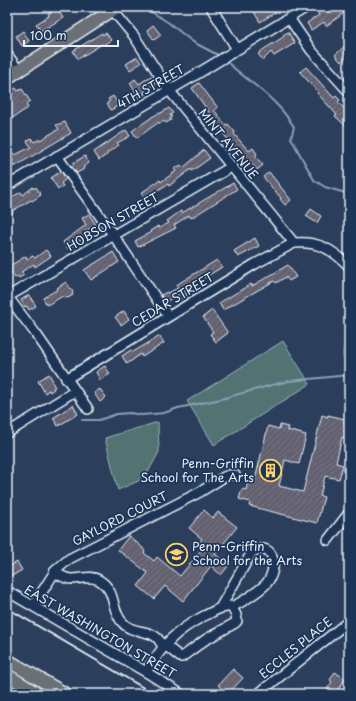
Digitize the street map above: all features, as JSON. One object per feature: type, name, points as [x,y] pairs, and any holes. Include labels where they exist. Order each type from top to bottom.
[{"type":"main road","points":[[7,78],[113,8]]},
{"type":"main road","points":[[7,660],[65,694]]},
{"type":"main road","points":[[7,675],[38,694]]},
{"type":"street","name":"4TH STREET","points":[[7,186],[307,7]]},
{"type":"street","name":"MINT AVENUE","points":[[113,8],[134,36],[169,90],[294,243]]},
{"type":"street","points":[[212,9],[237,49]]},
{"type":"street","points":[[289,18],[311,50],[349,92]]},
{"type":"street","points":[[7,54],[19,71]]},
{"type":"street","points":[[57,156],[114,236],[168,316]]},
{"type":"street","name":"HOBSON STREET","points":[[7,297],[231,167]]},
{"type":"street","points":[[294,243],[310,243],[324,247],[339,255],[349,266]]},
{"type":"street","name":"CEDAR STREET","points":[[66,379],[255,264],[294,243]]},
{"type":"street","points":[[7,297],[36,334],[88,409]]},
{"type":"street","points":[[7,433],[75,391]]},
{"type":"street","name":"GAYLORD COURT","points":[[33,606],[54,572],[68,558],[200,492],[224,477],[235,475]]},
{"type":"street","points":[[328,540],[349,513]]},
{"type":"street","points":[[146,672],[170,638],[187,625],[220,608],[231,606],[266,584],[273,573],[273,562],[270,553],[267,550],[259,548],[252,552],[220,608]]},
{"type":"street","points":[[54,572],[65,578],[97,579],[105,584],[110,590],[117,617],[124,624],[137,631],[154,635],[164,646],[182,657],[205,640],[237,621],[236,615],[231,606]]},
{"type":"street","name":"EAST WASHINGTON STREET","points":[[7,591],[181,694]]},
{"type":"street","name":"ECCLES PLACE","points":[[258,694],[349,621]]},
{"type":"green space","points":[[349,310],[349,364],[344,360],[343,354]]},
{"type":"green space","points":[[283,341],[310,384],[214,445],[187,401]]},
{"type":"green space","points":[[158,422],[159,452],[145,478],[118,490],[105,438]]},
{"type":"building","points":[[263,7],[284,7],[260,22],[254,12]]},
{"type":"building","points":[[332,7],[340,7],[344,13],[326,26],[324,22],[311,30],[307,23],[319,15],[318,13],[324,9],[325,12]]},
{"type":"building","points":[[57,8],[63,18],[41,31],[36,24],[49,16],[48,14]]},
{"type":"building","points":[[153,25],[161,35],[154,40],[147,30]]},
{"type":"building","points":[[23,31],[29,41],[22,46],[16,36]]},
{"type":"building","points":[[288,32],[295,43],[274,56],[271,52],[263,60],[258,54],[282,38],[284,36],[283,35]]},
{"type":"building","points":[[102,33],[103,35],[106,33],[111,40],[78,59],[73,51]]},
{"type":"building","points":[[346,45],[349,48],[349,55],[341,62],[335,55]]},
{"type":"building","points":[[137,57],[141,63],[130,70],[126,64]]},
{"type":"building","points":[[306,67],[334,98],[336,96],[340,100],[338,102],[349,113],[349,129],[335,116],[337,115],[300,72]]},
{"type":"building","points":[[151,76],[156,84],[144,92],[145,94],[139,98],[130,83],[135,79],[139,84]]},
{"type":"building","points":[[199,83],[218,108],[214,110],[226,125],[228,124],[235,132],[234,134],[249,151],[253,148],[257,154],[255,156],[263,165],[257,170],[240,149],[238,151],[213,122],[215,121],[192,88]]},
{"type":"building","points":[[16,88],[18,91],[22,89],[30,101],[26,104],[28,108],[11,119],[7,113],[7,93]]},
{"type":"building","points":[[113,96],[119,105],[111,110],[107,103],[110,101],[108,99]]},
{"type":"building","points":[[169,108],[173,113],[170,115],[172,117],[170,118],[171,120],[166,123],[164,121],[160,124],[159,122],[137,138],[132,131],[152,117]]},
{"type":"building","points":[[65,122],[71,133],[14,167],[10,155],[14,153],[15,155],[31,147],[27,141],[31,138],[34,142],[40,140],[59,129],[56,125]]},
{"type":"building","points":[[126,130],[130,136],[117,143],[119,145],[99,160],[94,152]]},
{"type":"building","points":[[204,150],[210,158],[192,171],[191,169],[169,186],[168,184],[144,198],[141,193],[160,180],[161,182],[176,171],[174,169],[181,165],[183,168]]},
{"type":"building","points":[[85,156],[89,163],[83,167],[84,169],[77,173],[71,166],[74,164],[73,163]]},
{"type":"building","points":[[61,171],[66,179],[61,183],[63,186],[58,189],[51,178]]},
{"type":"building","points":[[269,172],[291,200],[285,205],[263,177]]},
{"type":"building","points":[[233,183],[237,189],[191,218],[189,215],[174,225],[176,228],[138,247],[135,241],[151,232],[150,231],[158,226],[159,228],[169,223],[167,221],[181,211],[182,213]]},
{"type":"building","points":[[33,187],[34,189],[36,187],[41,195],[12,211],[13,213],[7,217],[7,200],[21,192],[23,195]]},
{"type":"building","points":[[311,209],[321,216],[317,223],[306,216]]},
{"type":"building","points":[[89,214],[96,225],[85,231],[87,236],[68,249],[63,242],[86,225],[82,218]]},
{"type":"building","points":[[255,238],[259,246],[238,257],[234,251]]},
{"type":"building","points":[[46,250],[51,256],[35,267],[34,264],[21,272],[24,275],[19,278],[18,276],[15,278],[8,267],[26,256],[27,259],[33,256],[35,258]]},
{"type":"building","points":[[113,252],[119,262],[91,280],[84,270]]},
{"type":"building","points":[[217,260],[222,267],[185,290],[187,295],[180,299],[177,294],[166,302],[161,295],[178,288],[176,285]]},
{"type":"building","points":[[288,265],[296,277],[289,281],[286,277],[276,283],[274,281],[223,310],[219,303],[251,284],[252,286]]},
{"type":"building","points":[[66,282],[73,292],[73,295],[68,298],[63,296],[47,305],[43,298]]},
{"type":"building","points":[[29,295],[36,306],[29,310],[27,306],[25,307],[21,300]]},
{"type":"building","points":[[212,310],[228,333],[216,342],[210,334],[213,332],[203,317]]},
{"type":"building","points":[[124,311],[129,319],[121,325],[115,317]]},
{"type":"building","points":[[160,336],[164,343],[142,357],[141,354],[127,364],[122,356],[131,350],[133,352]]},
{"type":"building","points":[[105,366],[110,374],[100,380],[96,372]]},
{"type":"building","points":[[49,374],[55,387],[50,392],[49,390],[45,393],[38,381]]},
{"type":"building","points":[[100,389],[106,397],[100,402],[94,393]]},
{"type":"building","points":[[73,405],[78,414],[58,426],[53,418]]},
{"type":"building","name":"Penn-Griffin School for The Arts","points":[[322,415],[345,419],[344,423],[349,424],[349,439],[342,437],[336,463],[343,465],[339,479],[325,476],[320,496],[324,497],[317,523],[249,506],[250,502],[239,499],[242,489],[246,490],[249,478],[255,480],[268,426],[279,429],[280,425],[288,427],[287,430],[306,435],[299,464],[285,460],[279,486],[303,492]]},
{"type":"building","points":[[204,510],[213,518],[218,512],[237,527],[215,554],[229,565],[221,575],[211,566],[183,601],[165,586],[154,599],[138,586],[148,573],[118,550],[129,536],[143,548],[145,551],[144,553],[154,561],[157,557],[180,576],[202,549],[196,545],[202,539],[189,528]]},
{"type":"building","points":[[17,562],[22,570],[12,576],[7,568]]},
{"type":"building","points":[[233,669],[243,678],[228,694],[218,685]]},
{"type":"building","points":[[335,672],[345,679],[335,694],[324,694],[332,682],[330,680]]},
{"type":"waterway","points":[[150,11],[169,23],[193,42],[218,55]]},
{"type":"waterway","points":[[227,62],[271,99],[287,116],[294,127],[291,138],[314,180],[325,187],[349,194]]},
{"type":"waterway","points":[[82,420],[99,420],[117,414],[130,413],[142,415],[164,413],[178,408],[221,399],[289,381],[349,375]]},
{"type":"railway","points":[[7,608],[154,694]]},
{"type":"place","name":"Penn-Griffin School for The Arts","points":[[270,471]]},
{"type":"place","name":"Penn-Griffin School for the Arts","points":[[177,554]]}]
